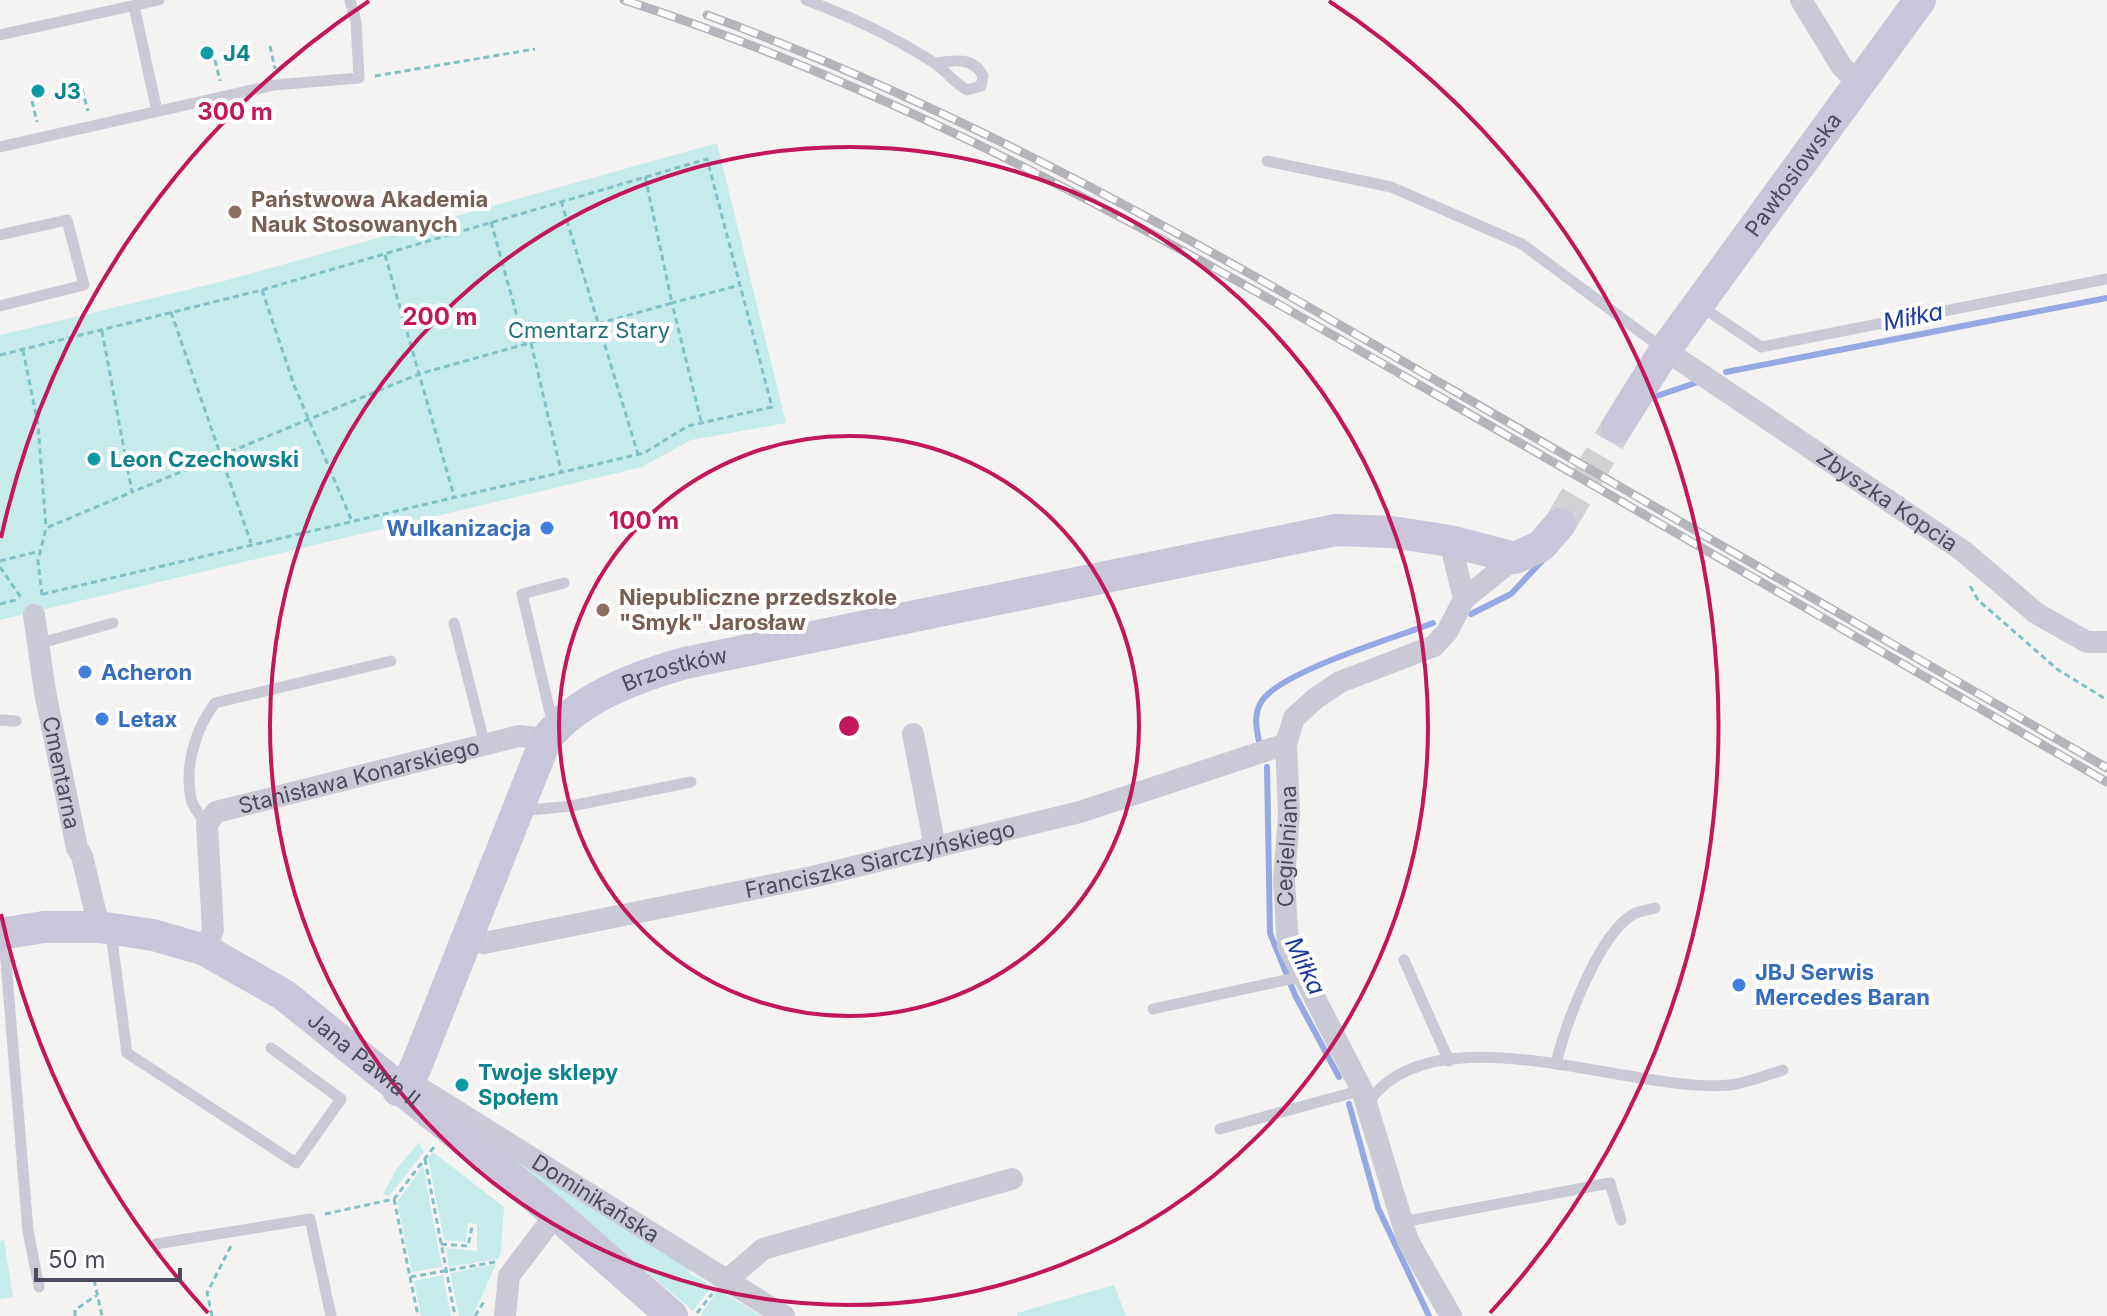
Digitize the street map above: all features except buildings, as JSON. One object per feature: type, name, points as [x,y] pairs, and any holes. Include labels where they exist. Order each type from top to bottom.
[{"type":"street","points":[[1801,0],[1842,67],[1858,82]]},
{"type":"street","name":"Pawłosiowska","points":[[1617,427],[1665,350],[1920,0]]},
{"type":"street","name":"Zbyszka Kopcia","points":[[1665,350],[1963,551],[2036,613],[2087,642],[2107,642]]},
{"type":"street","points":[[1515,558],[1541,546],[1560,524]]},
{"type":"street","name":"Brzostków","points":[[550,734],[619,686],[685,663],[1336,530],[1392,532],[1450,541],[1515,558]]},
{"type":"street","points":[[1450,541],[1464,599]]},
{"type":"street","name":"Cegielniana","points":[[1451,1316],[1408,1241],[1365,1097],[1300,976],[1288,946],[1284,880],[1289,814],[1286,744],[1294,718],[1340,682],[1434,646],[1447,632],[1464,599],[1515,558]]},
{"type":"street","name":"Cmentarna","points":[[33,603],[41,643],[45,692],[77,848],[105,928]]},
{"type":"street","points":[[404,1086],[550,734]]},
{"type":"street","name":"Stanisława Konarskiego","points":[[207,824],[216,812],[519,736],[550,734]]},
{"type":"street","points":[[913,734],[935,847]]},
{"type":"street","name":"Franciszka Siarczyńskiego","points":[[467,940],[484,943],[812,877],[1080,812],[1286,744]]},
{"type":"street","points":[[205,950],[213,930],[207,824]]},
{"type":"street","name":"Jana Pawła II","points":[[2,934],[44,927],[105,928],[153,935],[205,950],[284,995],[404,1086],[556,1214],[684,1315]]},
{"type":"street","name":"Dominikańska","points":[[404,1086],[722,1284],[784,1316]]},
{"type":"street","points":[[722,1284],[763,1249],[1012,1179]]},
{"type":"street","points":[[505,1316],[509,1276],[556,1214]]},
{"type":"lane","points":[[0,35],[159,0]]},
{"type":"lane","points":[[0,147],[278,85],[359,78],[356,22],[350,0]]},
{"type":"lane","points":[[806,0],[871,28],[935,63]]},
{"type":"lane","points":[[134,6],[157,111]]},
{"type":"lane","points":[[1267,161],[1391,187],[1522,244],[1665,350]]},
{"type":"lane","points":[[0,233],[67,220],[84,285],[0,306]]},
{"type":"lane","points":[[1699,305],[1761,347],[2107,279]]},
{"type":"lane","points":[[550,734],[522,594],[564,583]]},
{"type":"lane","points":[[41,643],[113,623]]},
{"type":"lane","points":[[454,623],[485,745]]},
{"type":"lane","points":[[207,824],[191,800],[191,770],[193,746],[205,717],[215,703],[391,661]]},
{"type":"lane","points":[[0,720],[16,721]]},
{"type":"lane","points":[[517,811],[571,806],[691,782]]},
{"type":"lane","points":[[1556,1064],[1565,1023],[1614,934],[1631,915],[1655,908]]},
{"type":"lane","points":[[105,928],[127,1053],[296,1163],[341,1099],[271,1048]]},
{"type":"lane","points":[[2,934],[28,1231],[39,1287]]},
{"type":"lane","points":[[1404,960],[1449,1061]]},
{"type":"lane","points":[[1153,1009],[1300,976]]},
{"type":"lane","points":[[1220,1129],[1365,1097],[1394,1077],[1449,1061],[1497,1058],[1730,1085],[1783,1070]]},
{"type":"lane","points":[[1402,1222],[1610,1183],[1621,1220]]},
{"type":"lane","points":[[156,1244],[310,1219],[331,1316]]},
{"type":"path","points":[[270,46],[278,85]]},
{"type":"path","points":[[359,78],[535,49]]},
{"type":"path","points":[[215,60],[224,96]]},
{"type":"path","points":[[82,89],[91,126]]},
{"type":"path","points":[[32,101],[40,138]]},
{"type":"path","points":[[0,355],[262,290],[707,159],[772,407],[688,426],[654,448],[638,454],[251,543],[33,603]]},
{"type":"path","points":[[645,176],[702,423]]},
{"type":"path","points":[[560,200],[638,454]]},
{"type":"path","points":[[491,222],[525,345]]},
{"type":"path","points":[[385,255],[454,496]]},
{"type":"path","points":[[46,528],[419,374],[740,285]]},
{"type":"path","points":[[262,290],[294,385],[351,519]]},
{"type":"path","points":[[171,312],[251,543]]},
{"type":"path","points":[[102,329],[132,492]]},
{"type":"path","points":[[531,343],[561,471]]},
{"type":"path","points":[[23,350],[38,425],[46,528],[33,603]]},
{"type":"path","points":[[0,561],[40,551]]},
{"type":"path","points":[[1963,551],[1966,580],[1978,600],[2057,669],[2107,700]]},
{"type":"path","points":[[0,567],[33,603]]},
{"type":"path","points":[[310,1219],[394,1199],[436,1145]]},
{"type":"path","points":[[425,1159],[455,1316]]},
{"type":"path","points":[[394,1199],[418,1316]]},
{"type":"path","points":[[441,1244],[468,1246],[472,1227]]},
{"type":"path","points":[[212,1316],[207,1293],[238,1232]]},
{"type":"path","points":[[410,1277],[504,1260]]},
{"type":"path","points":[[94,1280],[102,1316]]},
{"type":"path","points":[[684,1315],[722,1284]]},
{"type":"path","points":[[75,1316],[75,1310],[97,1295]]},
{"type":"green space","name":"Cmentarz Stary","points":[[717,143],[786,423],[691,440],[642,467],[0,620],[0,335],[224,281]]},
{"type":"green space","points":[[460,1119],[586,1205],[691,1269],[689,1273],[712,1286],[693,1311],[547,1187]]},
{"type":"green space","points":[[419,1142],[424,1152],[389,1196],[383,1194],[398,1167]]},
{"type":"green space","points":[[433,1152],[504,1207],[498,1259],[449,1267],[446,1248],[477,1251],[477,1224],[468,1223],[466,1242],[444,1240],[428,1158]]},
{"type":"green space","points":[[423,1166],[442,1267],[412,1272],[397,1202]]},
{"type":"green space","points":[[4,1240],[13,1297],[0,1299],[0,1241]]},
{"type":"green space","points":[[496,1264],[473,1316],[459,1316],[450,1273]]},
{"type":"green space","points":[[443,1275],[451,1316],[421,1316],[414,1281]]},
{"type":"green space","points":[[1114,1285],[1126,1316],[1017,1316],[1017,1313]]},
{"type":"green space","points":[[718,1290],[762,1316],[703,1316],[701,1314]]},
{"type":"waterway","name":"Miłka","points":[[1726,372],[2107,298]]},
{"type":"waterway","name":"Miłka","points":[[1648,399],[1698,382]]},
{"type":"waterway","name":"Miłka","points":[[1471,614],[1511,594],[1542,561]]},
{"type":"waterway","name":"Miłka","points":[[1260,746],[1257,714],[1260,704],[1270,692],[1312,668],[1433,623]]},
{"type":"waterway","name":"Miłka","points":[[1267,767],[1270,933],[1295,995],[1339,1077]]},
{"type":"waterway","name":"Miłka","points":[[1349,1104],[1378,1208],[1429,1316]]},
{"type":"tunnel","points":[[1560,524],[1617,427]]},
{"type":"railway","points":[[624,0],[734,39],[841,82],[945,129],[1148,232],[2107,782]]},
{"type":"railway","points":[[707,15],[901,94],[1086,185],[1358,335],[2107,768]]},
{"type":"place","name":"J4","points":[[207,53]]},
{"type":"place","name":"J3","points":[[38,91]]},
{"type":"place","name":"Państwowa Akademia Nauk Stosowanych","points":[[235,212]]},
{"type":"place","name":"Leon Czechowski","points":[[94,459]]},
{"type":"place","name":"Wulkanizacja","points":[[547,528]]},
{"type":"place","name":"Niepubliczne przedszkole \"Smyk\" Jarosław","points":[[603,610]]},
{"type":"place","name":"Acheron","points":[[85,672]]},
{"type":"place","name":"Letax","points":[[102,719]]},
{"type":"place","name":"JBJ Serwis Mercedes Baran","points":[[1739,985]]},
{"type":"place","name":"Twoje sklepy Społem","points":[[462,1085]]}]
